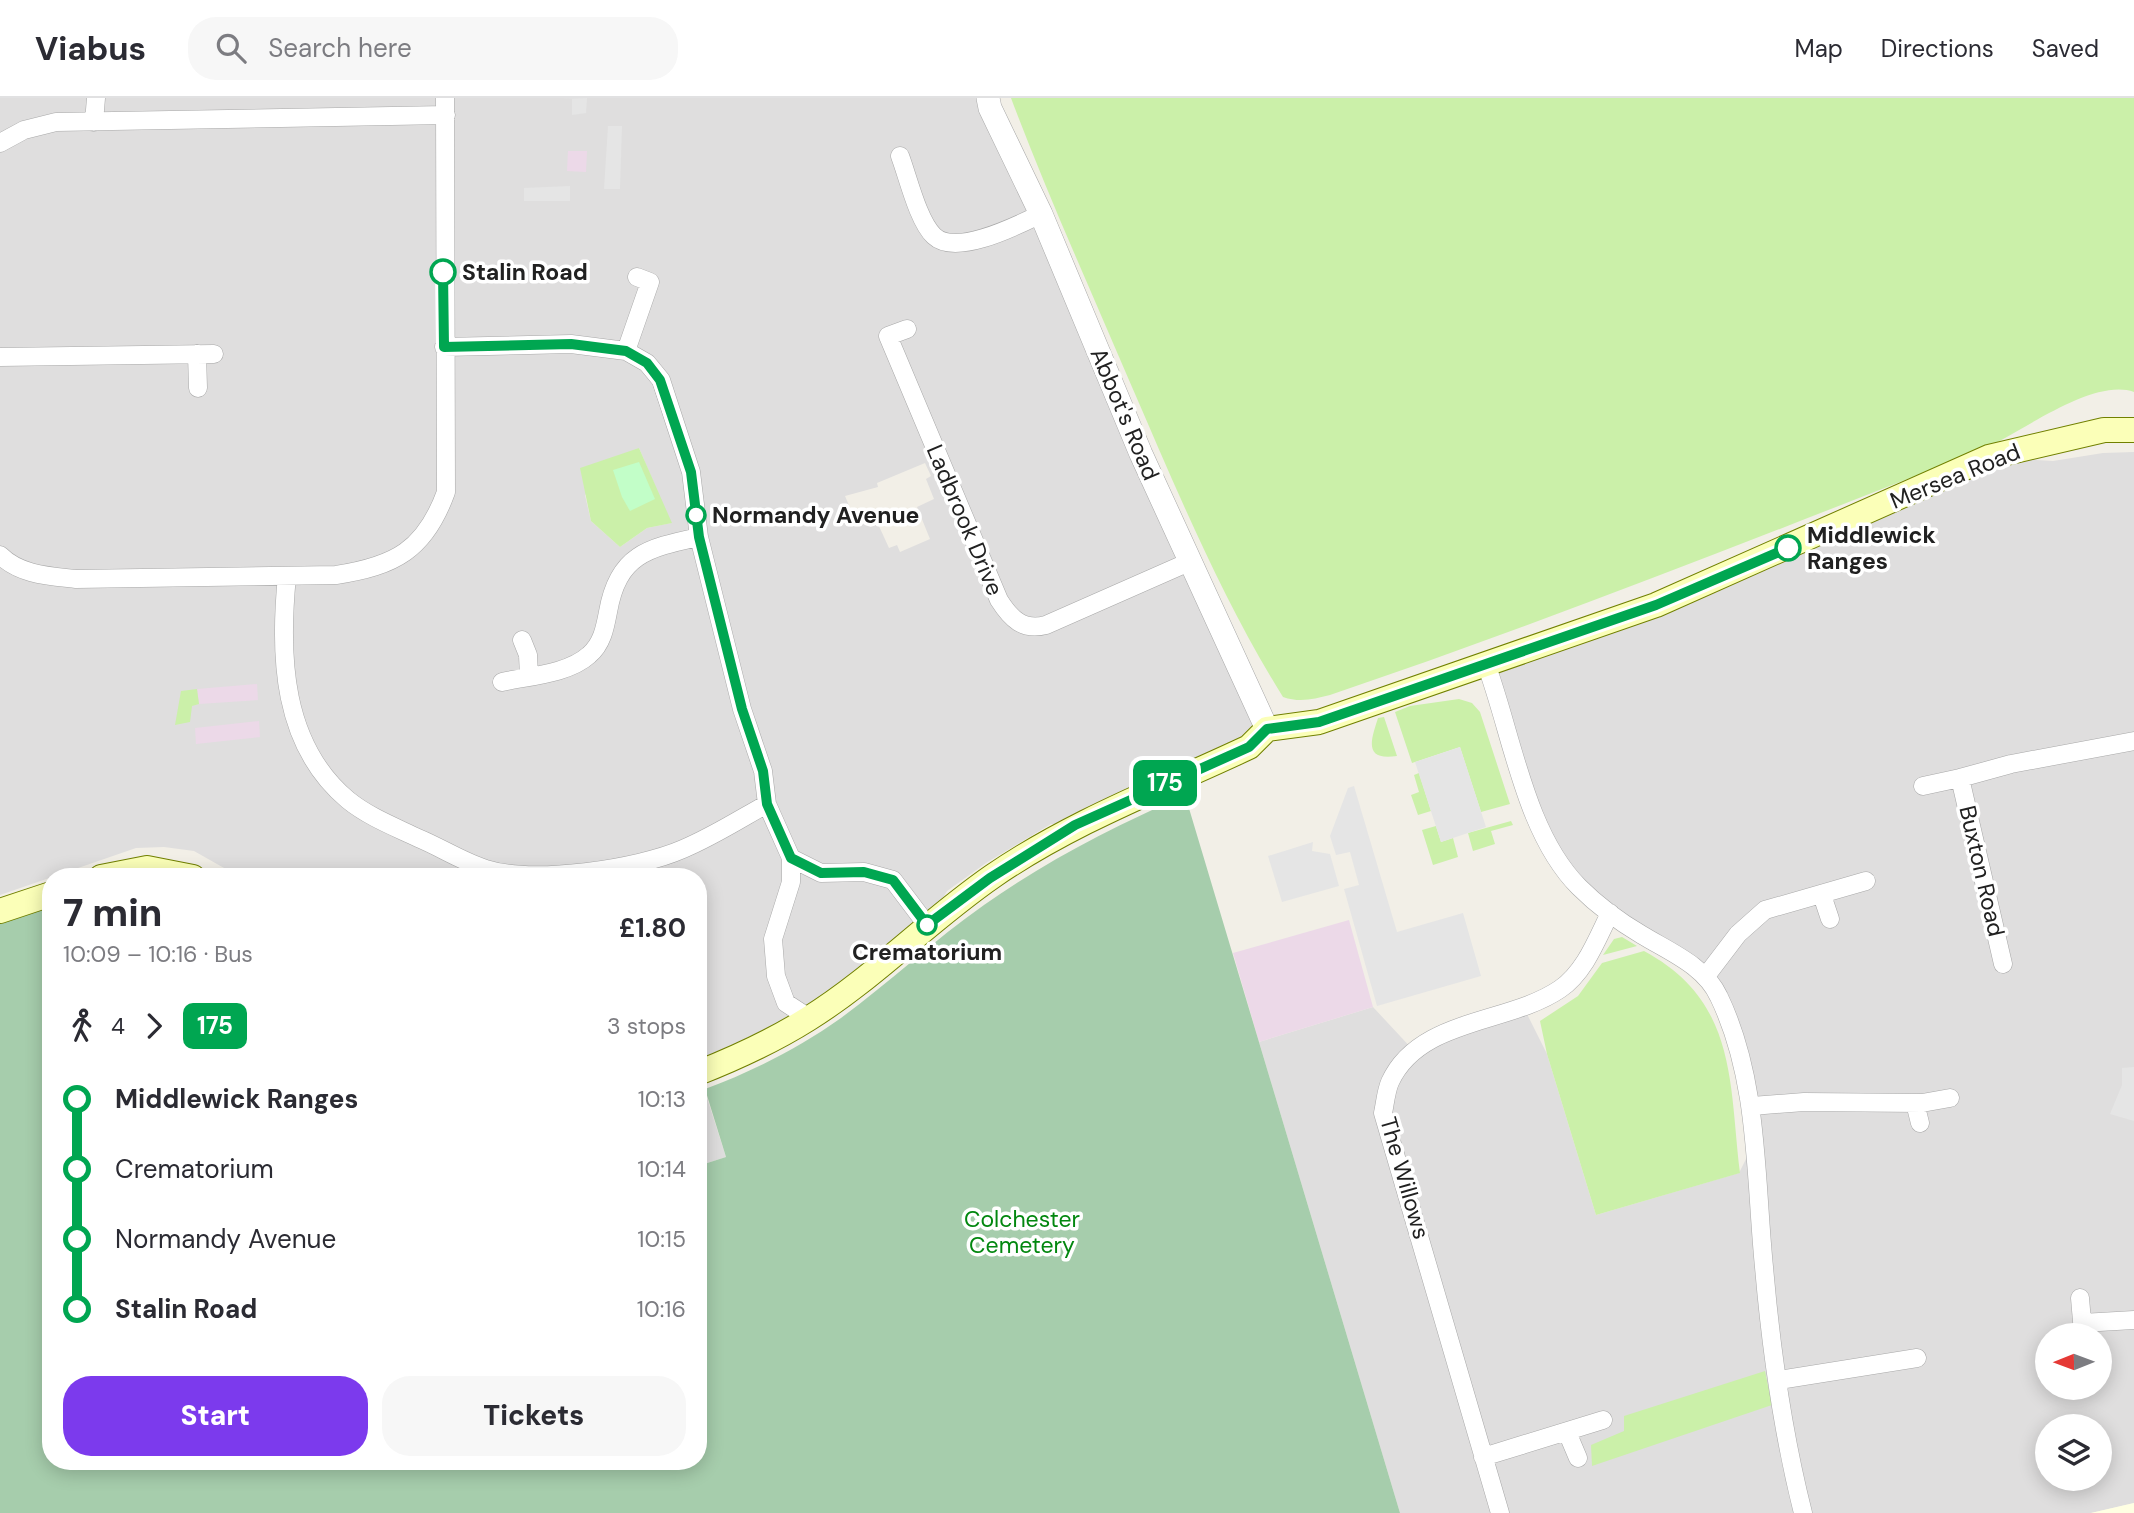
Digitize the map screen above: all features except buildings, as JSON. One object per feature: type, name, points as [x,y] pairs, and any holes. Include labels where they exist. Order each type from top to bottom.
[{"type":"main road","name":"Mersea Road","points":[[1267,729],[1319,722],[1656,605],[1989,457],[2047,441],[2104,430],[2134,430]]},
{"type":"main road","points":[[707,1069],[746,1054],[809,1018],[998,872],[1075,825],[1249,747],[1267,729]]},
{"type":"main road","points":[[0,911],[42,897]]},
{"type":"street","points":[[94,122],[96,98]]},
{"type":"street","name":"Abbot's Road","points":[[988,98],[990,108],[1041,214],[1189,562],[1267,729]]},
{"type":"street","points":[[0,144],[24,130],[56,122],[446,107],[446,492],[436,520],[400,557],[373,569],[336,575],[76,579],[40,575],[12,567],[0,555]]},
{"type":"street","points":[[900,156],[920,212],[934,236],[947,243],[965,244],[1041,214]]},
{"type":"street","points":[[626,351],[651,282]]},
{"type":"street","name":"Ladbrook Drive","points":[[907,329],[888,336],[999,600],[1017,622],[1034,628],[1046,625],[1189,562]]},
{"type":"street","points":[[444,347],[571,344],[626,351],[647,363],[660,380],[670,401],[691,472],[699,537],[742,709],[763,771],[767,804],[791,858],[791,882],[773,939],[776,976],[786,1003],[809,1018]]},
{"type":"street","points":[[0,357],[206,354],[198,388]]},
{"type":"street","points":[[502,682],[564,668],[589,655],[604,635],[617,582],[640,556],[653,547],[699,537]]},
{"type":"street","points":[[287,576],[285,657],[291,706],[300,739],[318,770],[338,791],[382,821],[483,868]]},
{"type":"street","points":[[522,640],[528,655],[529,676]]},
{"type":"street","points":[[1486,664],[1532,806],[1551,850],[1578,886],[1609,913],[1706,976],[1719,995],[1730,1024],[1752,1106],[1764,1268],[1793,1475],[1803,1513]]},
{"type":"street","name":"Buxton Road","points":[[1923,786],[2011,764],[2134,741]]},
{"type":"street","name":"Buxton Road","points":[[1960,778],[2003,964]]},
{"type":"street","points":[[600,868],[635,863],[683,850],[767,804]]},
{"type":"street","points":[[791,858],[821,873],[864,872],[893,880],[927,925]]},
{"type":"street","points":[[1706,976],[1738,934],[1765,910],[1866,881]]},
{"type":"street","points":[[1822,895],[1830,919]]},
{"type":"street","name":"The Willows","points":[[1500,1513],[1383,1113],[1390,1082],[1414,1051],[1443,1032],[1523,1006],[1560,989],[1577,974],[1609,913]]},
{"type":"street","points":[[1752,1106],[1804,1102],[1915,1103],[1950,1098]]},
{"type":"street","points":[[1915,1103],[1920,1123]]},
{"type":"street","points":[[2080,1298],[2082,1323]]},
{"type":"street","points":[[2112,1324],[2134,1320]]},
{"type":"street","points":[[1779,1380],[1887,1354],[1917,1358]]},
{"type":"street","points":[[1483,1457],[1603,1420]]},
{"type":"street","points":[[1567,1432],[1578,1458]]},
{"type":"shaded area","points":[[0,98],[988,98],[1267,729],[1075,825],[1051,824],[986,863],[947,891],[927,925],[884,962],[707,1068],[707,868],[224,868],[194,851],[164,847],[136,848],[78,868],[42,868],[42,880],[0,895]],"holes":[[[639,448],[671,523],[647,528],[620,547],[591,521],[585,495]],[[925,463],[931,476],[926,479],[934,499],[917,507],[930,539],[900,552],[897,545],[889,548],[878,524],[870,527],[867,518],[856,522],[845,496],[878,487],[877,483]]]},
{"type":"shaded area","points":[[587,98],[586,113],[572,115],[572,99],[562,99]]},
{"type":"shaded area","points":[[608,126],[622,126],[620,189],[604,189]]},
{"type":"shaded area","points":[[568,151],[587,151],[586,172],[567,171]]},
{"type":"shaded area","points":[[570,186],[570,201],[524,201],[524,188]]},
{"type":"shaded area","points":[[2134,452],[2134,1503],[2091,1513],[1400,1513],[1259,1042],[1373,1007],[1414,1051],[1523,1006],[1547,1054],[1596,1215],[1739,1173],[1753,1145],[1719,995],[1642,935],[1551,850],[1486,664],[1989,457],[2053,461],[2103,453]]},
{"type":"shaded area","points":[[257,684],[258,700],[199,704],[197,689]]},
{"type":"shaded area","points":[[259,721],[260,737],[196,744],[195,728]]},
{"type":"shaded area","points":[[1460,747],[1486,827],[1441,842],[1415,762]]},
{"type":"shaded area","points":[[1354,786],[1397,932],[1463,913],[1481,976],[1377,1006],[1344,889],[1359,885],[1350,852],[1336,855],[1330,836],[1348,788]]},
{"type":"shaded area","points":[[1313,842],[1312,851],[1330,854],[1339,886],[1282,902],[1268,856]]},
{"type":"shaded area","points":[[1349,920],[1373,1007],[1259,1042],[1233,953]]},
{"type":"shaded area","points":[[2134,1067],[2134,1121],[2110,1114],[2122,1085],[2122,1068]]},
{"type":"shaded area","points":[[707,1098],[726,1157],[707,1163]]},
{"type":"shaded area","points":[[2134,1503],[2134,1513],[2091,1513]]},
{"type":"green space","points":[[1011,98],[2134,98],[2134,392],[2117,390],[2077,400],[1979,451],[1656,577],[1330,695],[1307,700],[1289,699],[1283,697],[1261,660],[1202,545],[1070,243]]},
{"type":"green space","points":[[639,448],[672,523],[647,528],[620,547],[591,521],[580,468]]},
{"type":"green space","points":[[639,462],[655,499],[630,511],[613,470]]},
{"type":"green space","points":[[197,689],[199,704],[192,706],[190,722],[175,725],[181,691]]},
{"type":"green space","points":[[1459,699],[1472,703],[1480,712],[1510,804],[1481,812],[1460,747],[1412,763],[1395,712],[1410,706]]},
{"type":"green space","points":[[1384,717],[1397,756],[1379,755],[1372,747],[1378,718]]},
{"type":"green space","points":[[1419,773],[1431,811],[1418,815],[1411,795],[1419,792],[1414,775]]},
{"type":"green space","name":"Colchester Cemetery","points":[[1185,795],[1400,1513],[0,1513],[0,923],[42,907],[42,1470],[707,1470],[707,1163],[726,1157],[707,1088],[775,1058],[825,1029],[966,918],[1056,859]]},
{"type":"green space","points":[[1511,821],[1513,825],[1491,831],[1495,844],[1473,851],[1468,833]]},
{"type":"green space","points":[[1436,826],[1441,842],[1453,838],[1458,857],[1433,865],[1422,830]]},
{"type":"green space","points":[[1622,937],[1637,946],[1603,955],[1614,939]]},
{"type":"green space","points":[[1644,951],[1674,971],[1697,994],[1712,1019],[1723,1046],[1729,1076],[1740,1173],[1596,1215],[1547,1054],[1540,1021],[1578,996],[1602,963]]},
{"type":"green space","points":[[1765,1371],[1772,1405],[1592,1466],[1591,1445],[1624,1431],[1624,1416]]},
{"type":"bus line","name":"175","points":[[443,272],[444,347],[571,344],[626,351],[647,363],[660,380],[670,401],[691,472],[699,537],[726,634],[742,709],[763,771],[767,804],[791,858],[821,873],[864,872],[893,880],[927,925],[990,878],[1075,825],[1172,779],[1249,747],[1267,729],[1319,722],[1426,685],[1656,605],[1788,548]]},
{"type":"place","name":"Stalin Road","points":[[443,272]]},
{"type":"place","name":"Normandy Avenue","points":[[696,515]]},
{"type":"place","name":"Middlewick Ranges","points":[[1788,548]]},
{"type":"place","name":"Crematorium","points":[[927,925]]}]
